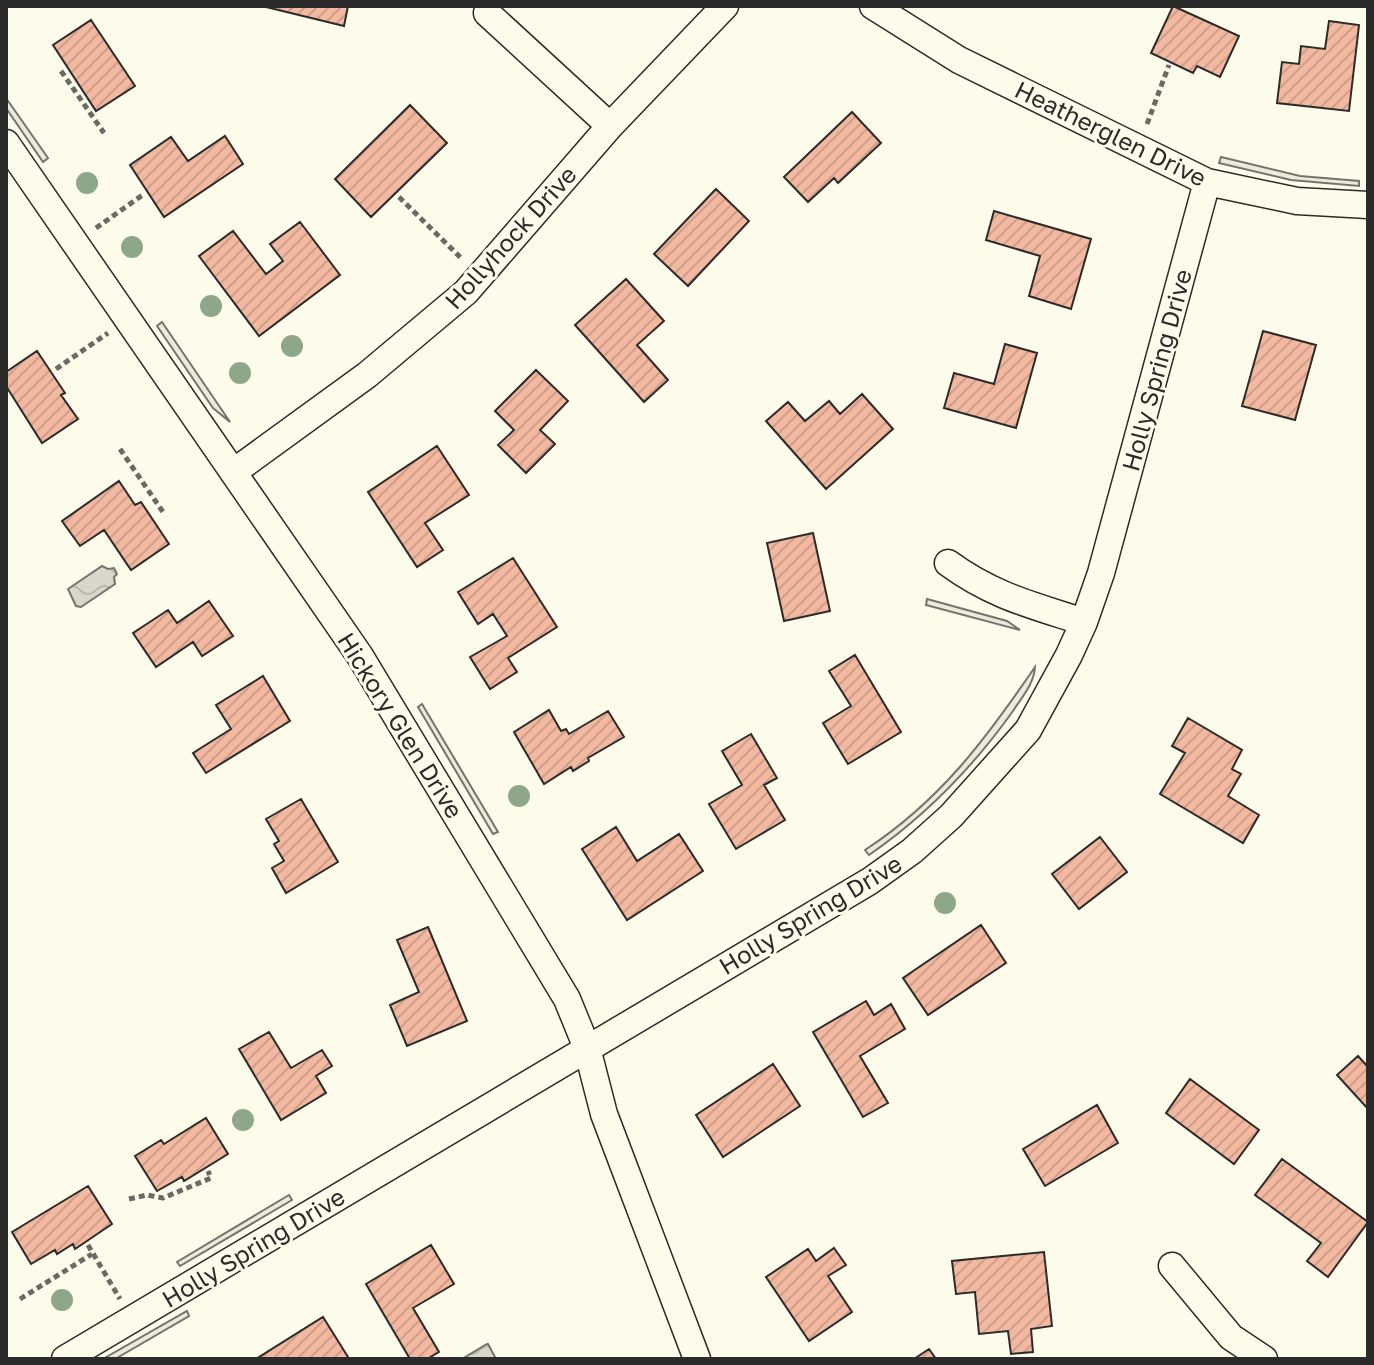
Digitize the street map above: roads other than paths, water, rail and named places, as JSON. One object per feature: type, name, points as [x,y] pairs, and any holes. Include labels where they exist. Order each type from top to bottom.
[{"type":"street","name":"Hollyhock Drive","points":[[235,471],[367,375],[466,292],[610,126],[725,6]]},
{"type":"street","name":"Heatherglen Drive","points":[[873,6],[959,60],[1207,182],[1297,201],[1368,205]]},
{"type":"street","points":[[487,13],[610,126]]},
{"type":"street","name":"Hickory Glen Drive","points":[[6,143],[235,471],[394,710],[567,999],[587,1048],[604,1114],[697,1359]]},
{"type":"street","name":"Holly Spring Drive","points":[[65,1359],[870,881],[912,851],[951,816],[1028,730],[1084,622],[1101,573],[1207,182]]},
{"type":"street","points":[[948,563],[996,594],[1084,622]]},
{"type":"street","points":[[1172,1266],[1231,1337],[1264,1359]]},
{"type":"water","points":[[102,566],[114,568],[117,574],[115,584],[81,607],[76,606],[68,589]]},
{"type":"water","points":[[487,1344],[496,1359],[462,1359]]}]
